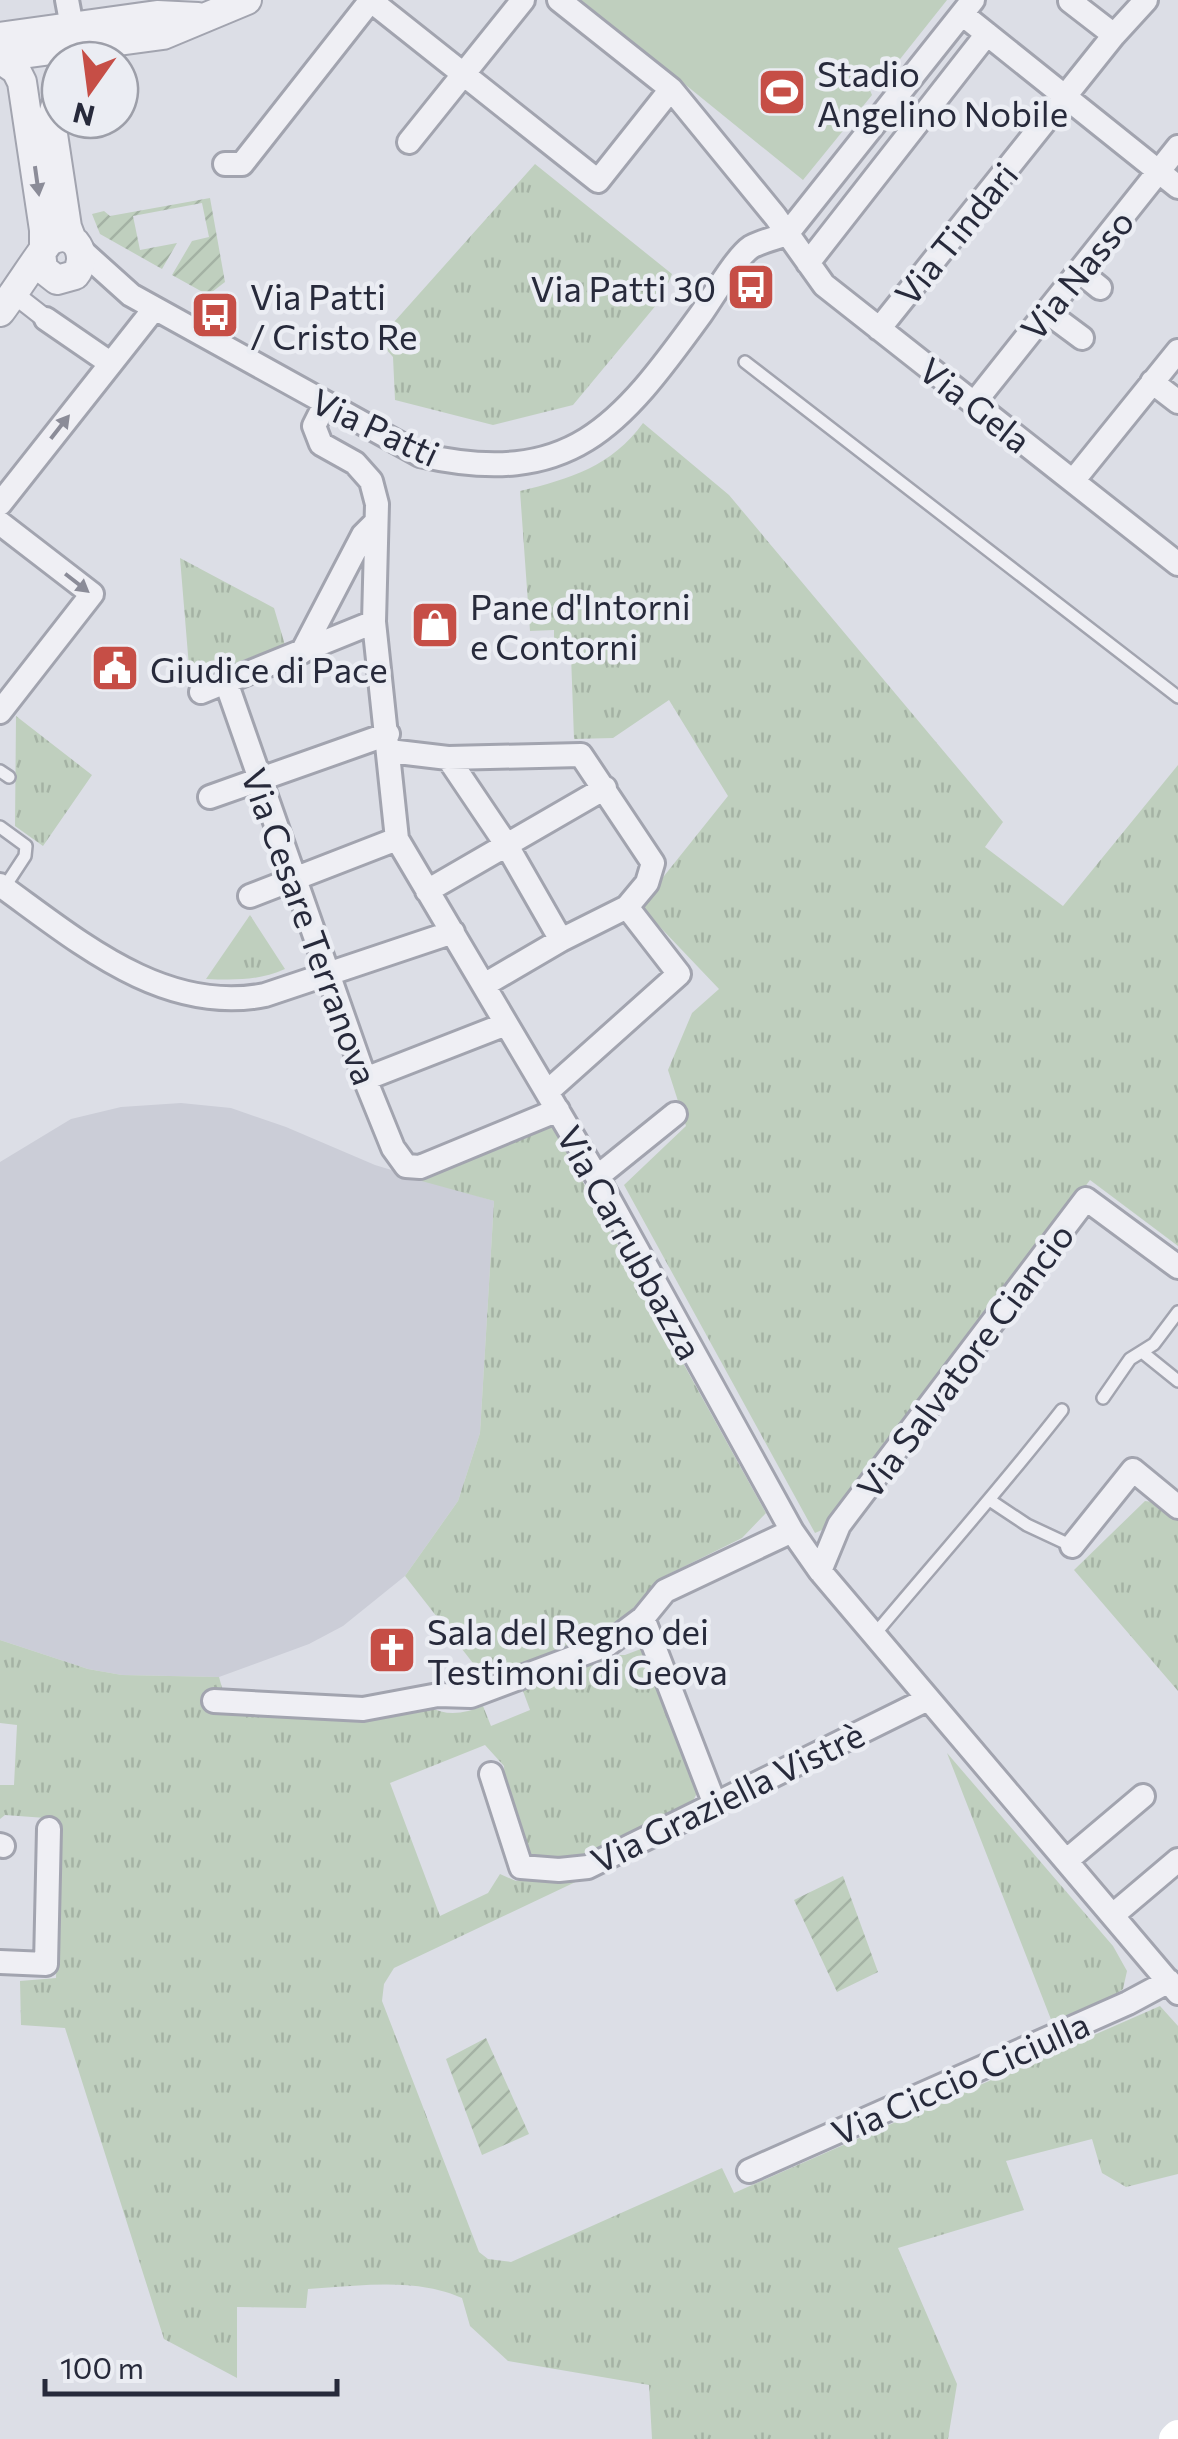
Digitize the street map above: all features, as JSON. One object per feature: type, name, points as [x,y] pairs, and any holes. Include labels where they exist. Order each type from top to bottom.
[{"type":"street","points":[[73,39],[103,43],[163,35],[246,0]]},
{"type":"street","points":[[225,164],[242,164],[370,0],[598,181],[671,89]]},
{"type":"street","points":[[409,142],[523,0]]},
{"type":"street","name":"Via Gela","points":[[559,0],[671,89],[824,286],[1178,564]]},
{"type":"street","name":"Via Tindari","points":[[879,329],[1146,0]]},
{"type":"street","points":[[1070,1],[1114,35]]},
{"type":"street","points":[[787,234],[967,7],[987,34],[1178,186]]},
{"type":"street","points":[[11,46],[73,39],[157,15],[209,18]]},
{"type":"street","points":[[808,263],[987,34]]},
{"type":"street","points":[[11,46],[22,82],[51,264]]},
{"type":"street","points":[[11,46],[40,68]]},
{"type":"street","points":[[55,140],[82,264],[51,264],[5,297],[46,319],[110,363]]},
{"type":"street","name":"Via Nasso","points":[[975,402],[1178,147]]},
{"type":"street","name":"Via Patti","points":[[131,295],[420,455],[464,465],[510,465],[554,456],[592,437],[626,410],[748,248],[787,234]]},
{"type":"street","points":[[51,264],[54,239],[77,245],[131,295]]},
{"type":"street","points":[[51,264],[131,295]]},
{"type":"street","points":[[1079,271],[1100,288]]},
{"type":"street","points":[[0,504],[154,309]]},
{"type":"street","points":[[1046,312],[1082,338]]},
{"type":"street","points":[[1073,481],[1178,351]]},
{"type":"street","points":[[1152,382],[1178,402]]},
{"type":"street","name":"Via Carrubbazza","points":[[325,404],[314,426],[322,444],[355,463],[371,481],[377,504],[374,622],[397,839],[597,1177],[792,1531],[874,1636],[1169,1981]]},
{"type":"street","points":[[302,652],[364,535],[376,522]]},
{"type":"street","points":[[0,523],[92,594],[2,709]]},
{"type":"street","points":[[201,692],[374,622]]},
{"type":"street","name":"Via Cesare Terranova","points":[[226,682],[326,976],[393,1148],[406,1166],[420,1167],[552,1101]]},
{"type":"street","points":[[210,797],[388,742],[448,758],[581,755],[653,863],[647,883],[627,907],[484,985]]},
{"type":"street","points":[[448,758],[506,844],[562,940]]},
{"type":"street","points":[[427,891],[605,788]]},
{"type":"street","points":[[250,896],[397,839]]},
{"type":"street","points":[[2,886],[155,986],[182,994],[238,1000],[326,976],[453,932]]},
{"type":"street","points":[[552,1101],[679,974],[627,907]]},
{"type":"street","points":[[365,1079],[506,1024]]},
{"type":"street","points":[[597,1177],[676,1114]]},
{"type":"street","name":"Via Salvatore Ciancio","points":[[820,1571],[839,1525],[1086,1199],[1178,1268]]},
{"type":"street","points":[[1072,1546],[1133,1470],[1178,1507]]},
{"type":"street","points":[[214,1701],[364,1709],[438,1695],[471,1696],[607,1645],[643,1618],[665,1591],[792,1531]]},
{"type":"street","points":[[643,1618],[714,1802]]},
{"type":"street","name":"Via Graziella Vistrè","points":[[491,1774],[521,1867],[559,1870],[588,1866],[928,1699]]},
{"type":"street","points":[[1066,1861],[1143,1796]]},
{"type":"street","points":[[0,1962],[46,1964],[50,1829]]},
{"type":"street","points":[[1113,1915],[1178,1860]]},
{"type":"street","name":"Via Ciccio Ciciulla","points":[[749,2171],[1128,2003],[1169,1981],[1178,1953]]},
{"type":"lane","points":[[745,362],[1178,697]]},
{"type":"lane","points":[[0,827],[26,846],[26,856],[2,886]]},
{"type":"lane","points":[[1103,1398],[1130,1360],[1154,1344],[1178,1312]]},
{"type":"lane","points":[[1142,1352],[1178,1381]]},
{"type":"lane","points":[[874,1636],[991,1501],[1062,1410]]},
{"type":"lane","points":[[991,1501],[1072,1546]]},
{"type":"shaded area","points":[[181,1103],[231,1108],[375,1165],[494,1201],[480,1433],[458,1501],[405,1576],[343,1626],[309,1644],[219,1677],[122,1675],[88,1669],[0,1640],[0,1162],[71,1119],[121,1107]]},
{"type":"green space","name":"Stadio Angelino Nobile","points":[[581,0],[947,0],[885,78],[877,77],[869,88],[872,95],[803,180]]},
{"type":"green space","points":[[535,164],[672,274],[662,298],[573,405],[493,425],[395,400],[393,357],[378,340]]},
{"type":"green space","points":[[210,198],[225,282],[208,295],[172,275],[192,241],[209,237],[202,203],[133,216],[140,250],[177,243],[162,269],[100,234],[92,214],[104,211],[110,216]]},
{"type":"green space","points":[[643,423],[729,495],[1003,822],[985,847],[1063,906],[1178,765],[1178,1246],[1090,1180],[831,1526],[815,1533],[624,1185],[686,1126],[668,1070],[692,1013],[719,989],[640,906],[728,796],[669,700],[613,738],[574,739],[571,655],[554,654],[554,630],[530,631],[520,491],[589,469],[618,450]]},
{"type":"green space","points":[[180,558],[274,608],[285,645],[190,679]]},
{"type":"green space","points":[[16,716],[92,775],[43,846],[15,826]]},
{"type":"green space","points":[[250,915],[285,969],[256,978],[206,979]]},
{"type":"green space","points":[[552,1126],[766,1513],[742,1538],[667,1575],[604,1637],[499,1674],[476,1667],[405,1576],[458,1501],[480,1433],[494,1201],[418,1180]]},
{"type":"green space","points":[[1145,1501],[1159,1503],[1178,1519],[1178,1691],[1074,1570]]},
{"type":"green space","points":[[0,1640],[88,1669],[122,1675],[219,1677],[224,1695],[205,1693],[206,1708],[430,1707],[450,1713],[483,1706],[491,1726],[530,1710],[523,1691],[606,1655],[625,1655],[646,1647],[699,1789],[692,1803],[588,1859],[559,1862],[530,1857],[505,1784],[504,1766],[485,1745],[390,1783],[440,1916],[488,1893],[500,1874],[516,1881],[532,1876],[586,1877],[394,1968],[384,1984],[382,2001],[479,2252],[488,2259],[511,2262],[722,2168],[734,2193],[1160,2006],[1178,2026],[1178,2174],[1126,2187],[1102,2173],[1092,2139],[1006,2161],[1024,2210],[898,2248],[957,2384],[948,2439],[652,2439],[649,2385],[508,2361],[470,2326],[462,2298],[406,2285],[308,2289],[306,2308],[237,2307],[237,2378],[164,2339],[65,2028],[21,2025],[20,1981],[56,1978],[59,1819],[5,1815],[0,1819],[0,1785],[14,1785],[17,1725],[0,1723]]},
{"type":"green space","points":[[947,1753],[1113,1946],[1127,1971],[1123,1989],[1052,2022]]},
{"type":"green space","points":[[843,1876],[878,1972],[837,1992],[794,1900]]},
{"type":"green space","points":[[486,2038],[529,2134],[482,2155],[446,2059]]},
{"type":"place","name":"Stadio Angelino Nobile","points":[[782,92]]},
{"type":"place","name":"Via Patti 30","points":[[751,287]]},
{"type":"place","name":"Via Patti / Cristo Re","points":[[215,315]]},
{"type":"place","name":"Pane d'Intorni e Contorni","points":[[435,625]]},
{"type":"place","name":"Giudice di Pace","points":[[115,668]]},
{"type":"place","name":"Sala del Regno dei Testimoni di Geova","points":[[392,1650]]}]
